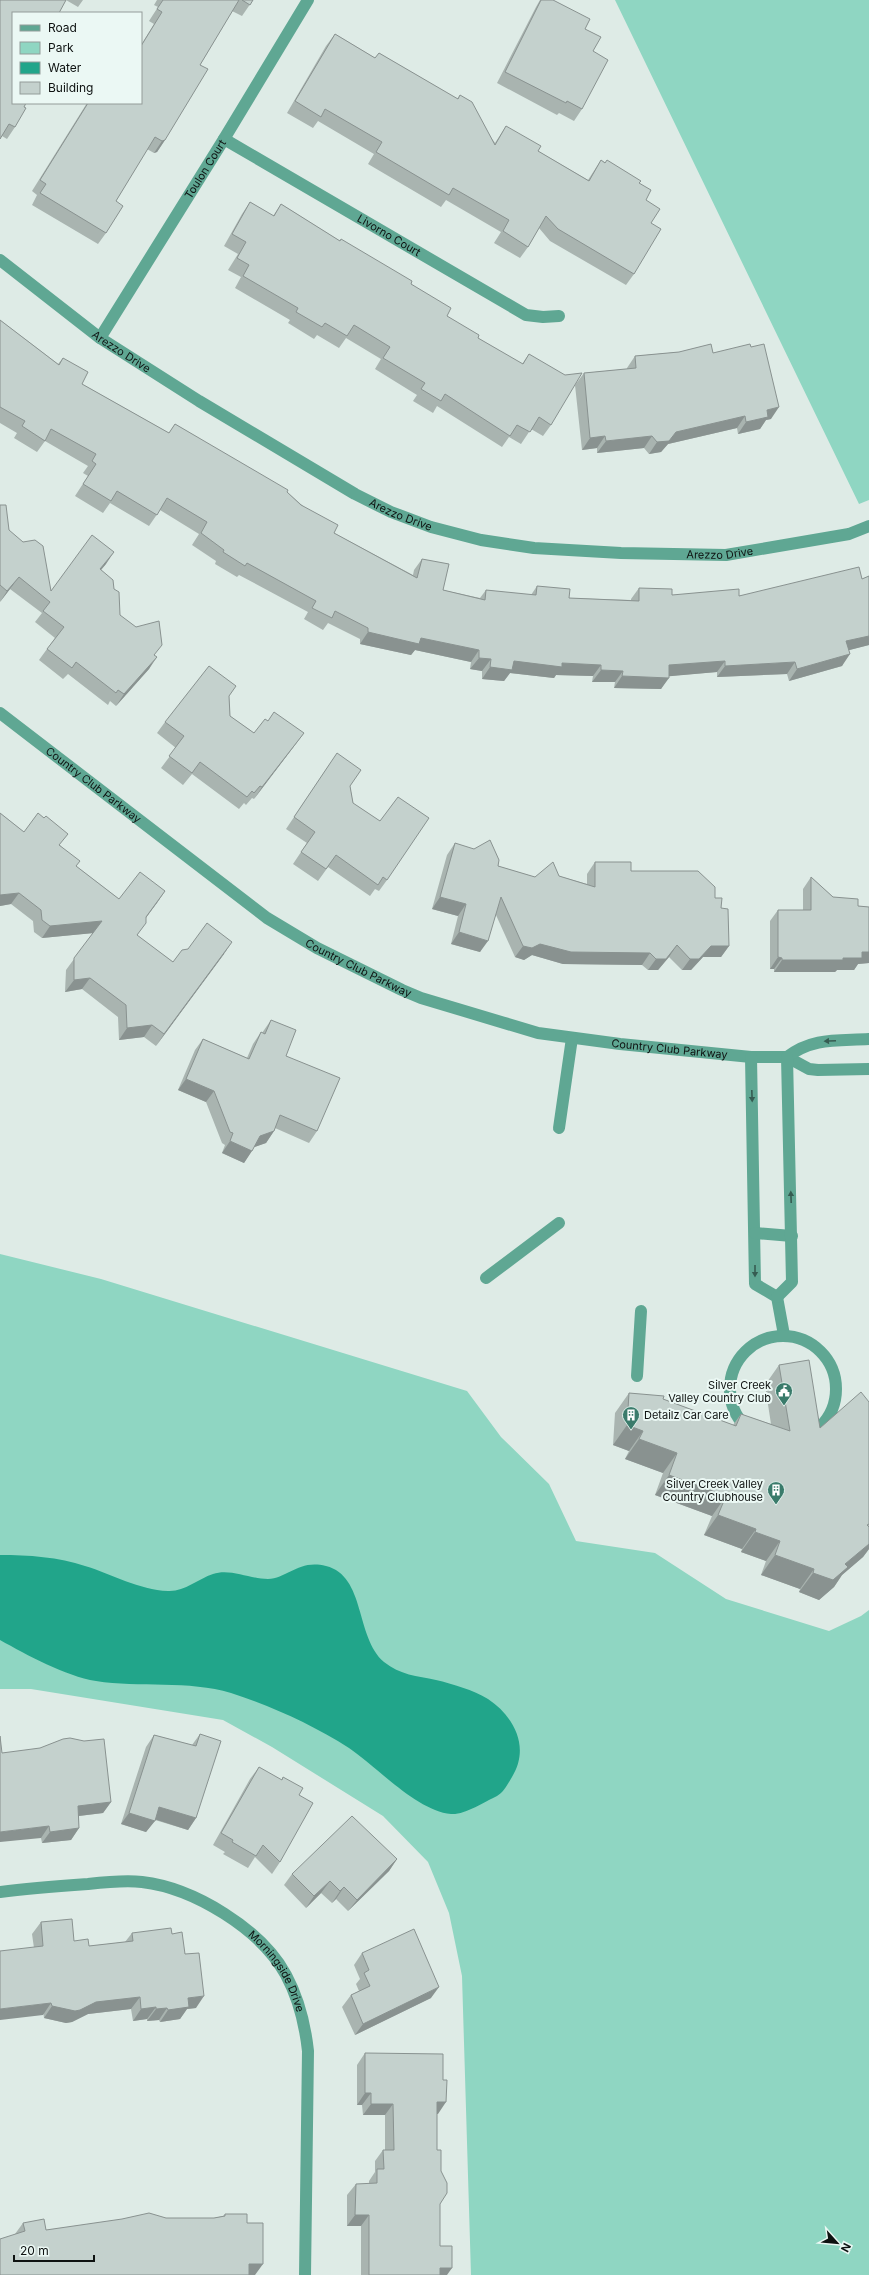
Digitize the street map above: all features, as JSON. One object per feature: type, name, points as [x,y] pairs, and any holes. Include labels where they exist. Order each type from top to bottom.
[{"type":"street","name":"Toulon Court","points":[[100,338],[224,139],[308,0]]},
{"type":"street","name":"Livorno Court","points":[[224,139],[526,315],[542,317],[559,316]]},
{"type":"street","name":"Arezzo Drive","points":[[0,260],[100,338],[199,401],[355,494],[391,512],[431,526],[482,540],[534,548],[621,554],[726,555],[849,534],[869,526]]},
{"type":"street","name":"Country Club Parkway","points":[[0,713],[252,907],[317,948],[383,983],[421,998],[538,1033],[750,1057],[787,1057],[809,1069],[818,1070],[869,1069]]},
{"type":"street","points":[[559,1128],[572,1038]]},
{"type":"street","points":[[777,1297],[792,1282],[787,1057],[800,1047],[810,1043],[869,1040]]},
{"type":"street","points":[[750,1057],[755,1284],[777,1297],[784,1335]]},
{"type":"street","points":[[486,1278],[559,1223]]},
{"type":"street","points":[[755,1233],[792,1236]]},
{"type":"street","points":[[638,1376],[641,1310]]},
{"type":"street","points":[[784,1335],[811,1343],[823,1353],[832,1367],[836,1382],[836,1399],[831,1414],[817,1430],[808,1437],[792,1442],[776,1442],[760,1437],[747,1428],[737,1415],[731,1400],[730,1384],[735,1368],[743,1354],[755,1344],[768,1338],[784,1335]]},
{"type":"street","name":"Morningside Drive","points":[[0,1892],[118,1881],[141,1882],[164,1886],[194,1897],[235,1921],[251,1933],[280,1966],[299,2005],[305,2028],[308,2051],[306,2275]]},
{"type":"green space","points":[[615,0],[869,0],[869,500],[859,504]]},
{"type":"green space","points":[[0,1254],[101,1279],[467,1391],[501,1437],[549,1484],[576,1541],[655,1553],[726,1599],[829,1631],[861,1616],[869,1610],[869,2275],[471,2275],[462,1976],[449,1913],[428,1862],[383,1816],[272,1747],[223,1720],[31,1689],[0,1689]]},
{"type":"water","points":[[0,1555],[32,1556],[65,1560],[95,1569],[136,1585],[168,1591],[174,1591],[191,1585],[207,1576],[220,1572],[268,1579],[282,1576],[308,1565],[326,1566],[339,1572],[348,1582],[354,1594],[368,1638],[375,1651],[384,1662],[396,1670],[415,1676],[449,1683],[476,1693],[498,1706],[506,1715],[517,1734],[520,1755],[517,1766],[504,1790],[499,1794],[468,1810],[451,1814],[438,1811],[411,1797],[349,1748],[321,1732],[292,1717],[246,1698],[215,1689],[181,1685],[129,1684],[96,1681],[59,1670],[0,1640]]},
{"type":"building","points":[[0,0],[66,0],[60,12],[12,12],[12,104],[26,104],[24,107],[26,108],[15,127],[9,124],[0,139]]},
{"type":"building","points":[[163,0],[239,0],[200,65],[208,69],[165,140],[162,141],[155,137],[116,201],[123,206],[106,233],[40,193],[46,184],[40,180],[87,104],[142,104],[142,44],[162,12],[157,9]]},
{"type":"building","points":[[242,0],[253,0],[250,5]]},
{"type":"building","points":[[541,0],[553,0],[590,19],[585,29],[601,37],[593,51],[608,60],[582,109],[567,101],[566,103],[505,72]]},
{"type":"building","points":[[335,34],[375,58],[379,53],[458,99],[460,95],[472,102],[495,145],[506,126],[541,146],[538,151],[589,181],[601,160],[605,163],[607,160],[641,181],[639,183],[651,190],[646,200],[660,209],[651,223],[661,229],[634,274],[558,229],[546,216],[528,247],[503,231],[509,220],[453,188],[449,195],[376,152],[382,142],[325,109],[321,117],[295,101]]},
{"type":"building","points":[[250,202],[274,216],[281,204],[340,241],[341,239],[412,281],[411,284],[451,308],[447,316],[479,335],[478,338],[523,364],[529,354],[565,375],[582,373],[551,425],[539,417],[530,432],[517,425],[510,436],[445,394],[441,401],[421,389],[425,383],[383,358],[390,347],[354,325],[347,336],[325,323],[322,327],[296,312],[298,308],[243,276],[249,265],[237,258],[246,242],[232,234]]},
{"type":"building","points":[[0,320],[59,365],[63,358],[88,372],[82,384],[169,433],[175,424],[288,490],[287,492],[301,505],[338,525],[334,533],[417,578],[422,559],[449,564],[443,590],[485,600],[486,590],[536,595],[537,586],[570,589],[569,598],[639,601],[639,588],[672,589],[672,595],[739,589],[739,596],[859,567],[862,579],[869,576],[869,636],[846,641],[850,654],[797,669],[795,662],[725,666],[725,661],[669,665],[669,678],[622,676],[623,671],[601,670],[601,665],[562,663],[562,667],[514,661],[512,670],[490,667],[491,659],[479,658],[479,650],[421,638],[419,644],[368,632],[368,628],[335,611],[332,618],[312,608],[316,601],[247,563],[245,566],[223,552],[224,550],[201,533],[207,522],[167,498],[157,515],[117,491],[111,501],[83,484],[96,464],[92,461],[96,454],[51,429],[45,441],[22,426],[25,421],[0,407]]},
{"type":"building","points":[[711,344],[713,353],[750,344],[751,347],[764,344],[779,407],[767,410],[768,417],[746,422],[745,416],[676,432],[669,441],[657,442],[652,436],[606,441],[605,436],[590,438],[584,373],[636,368],[635,356],[679,352]]},
{"type":"building","points":[[0,505],[6,505],[9,530],[23,542],[35,540],[43,546],[51,591],[92,535],[114,552],[100,569],[113,580],[114,589],[119,592],[120,615],[136,627],[159,621],[162,645],[154,655],[157,657],[124,694],[118,690],[116,693],[76,662],[72,668],[47,649],[64,627],[43,611],[50,602],[19,577],[7,591],[0,585]]},
{"type":"building","points":[[209,666],[236,686],[229,696],[230,716],[254,733],[265,719],[268,721],[274,712],[304,733],[262,787],[260,786],[254,793],[252,791],[247,797],[200,762],[192,773],[169,756],[184,736],[165,722]]},
{"type":"building","points":[[337,753],[361,770],[350,786],[353,803],[380,821],[398,797],[429,818],[387,880],[383,877],[378,885],[336,855],[326,869],[301,852],[315,832],[294,817]]},
{"type":"building","points":[[0,813],[24,832],[38,813],[44,818],[46,816],[68,834],[59,845],[80,861],[76,866],[119,899],[140,872],[165,891],[146,917],[146,923],[137,935],[173,962],[182,950],[188,949],[207,923],[232,942],[164,1034],[152,1025],[127,1028],[126,1005],[90,978],[74,980],[74,958],[102,921],[50,926],[42,920],[41,910],[19,893],[0,895]]},
{"type":"building","points":[[490,840],[499,860],[498,866],[535,877],[553,862],[559,876],[595,887],[595,862],[631,862],[631,871],[698,871],[715,887],[715,898],[722,898],[721,908],[728,909],[729,946],[711,946],[699,959],[690,959],[677,945],[666,959],[656,959],[650,953],[571,952],[540,944],[532,948],[523,946],[501,897],[488,941],[459,932],[466,904],[440,897],[455,843],[474,849]]},
{"type":"building","points":[[811,877],[833,897],[858,899],[858,906],[869,907],[869,952],[862,952],[862,958],[843,958],[843,960],[782,960],[782,958],[778,957],[778,910],[811,910]]},
{"type":"building","points":[[271,1020],[296,1030],[286,1056],[340,1078],[317,1131],[280,1115],[274,1131],[260,1136],[252,1151],[230,1141],[233,1133],[230,1132],[214,1091],[186,1079],[203,1039],[249,1059],[261,1032],[265,1034]]},
{"type":"building","name":"Silver Creek Valley Country Clubhouse","points":[[809,1360],[820,1428],[861,1392],[869,1402],[869,1524],[867,1525],[869,1527],[869,1544],[845,1564],[848,1567],[833,1580],[813,1573],[814,1569],[775,1555],[780,1541],[755,1532],[756,1529],[718,1515],[726,1496],[669,1475],[677,1453],[639,1439],[643,1431],[627,1425],[629,1393],[664,1396],[663,1399],[736,1426],[741,1414],[790,1431],[779,1365]]},
{"type":"building","points":[[200,1734],[221,1741],[196,1818],[159,1807],[155,1821],[129,1813],[154,1735],[196,1746]]},
{"type":"building","points":[[0,1736],[2,1753],[40,1748],[63,1739],[70,1738],[84,1741],[104,1739],[111,1802],[78,1806],[79,1828],[50,1832],[49,1826],[0,1832]]},
{"type":"building","points":[[259,1767],[282,1780],[283,1777],[303,1788],[299,1795],[313,1803],[280,1862],[263,1845],[256,1856],[232,1842],[233,1840],[221,1833]]},
{"type":"building","points":[[352,1816],[397,1859],[357,1900],[344,1887],[340,1891],[330,1881],[314,1896],[292,1874]]},
{"type":"building","points":[[72,1919],[74,1941],[88,1939],[89,1946],[133,1941],[132,1933],[171,1928],[172,1934],[182,1932],[185,1954],[199,1953],[204,1996],[188,1998],[189,2007],[168,2010],[167,2008],[156,2009],[156,2007],[141,2009],[140,1997],[96,2002],[75,2011],[52,2006],[51,2003],[0,2009],[0,1951],[43,1946],[41,1922]]},
{"type":"building","points":[[414,1929],[439,1987],[363,2024],[351,1995],[370,1986],[364,1973],[369,1970],[362,1953]]},
{"type":"building","points":[[365,2053],[443,2054],[443,2080],[447,2080],[446,2102],[437,2102],[437,2150],[441,2150],[441,2171],[447,2183],[447,2193],[440,2204],[440,2246],[452,2246],[452,2268],[440,2268],[440,2275],[369,2275],[369,2215],[355,2215],[356,2184],[377,2183],[377,2169],[384,2169],[383,2150],[394,2150],[393,2104],[371,2104],[371,2093],[365,2093]]},
{"type":"building","points":[[149,2213],[166,2218],[214,2218],[225,2216],[225,2214],[247,2214],[247,2223],[263,2223],[263,2264],[249,2264],[249,2275],[0,2275],[0,2239],[25,2231],[23,2223],[44,2219],[46,2230],[122,2219]]},
{"type":"place","name":"Silver Creek Valley Country Club","points":[[784,1406]]},
{"type":"place","name":"Detailz Car Care","points":[[631,1430]]},
{"type":"place","name":"Silver Creek Valley Country Clubhouse","points":[[776,1505]]}]
